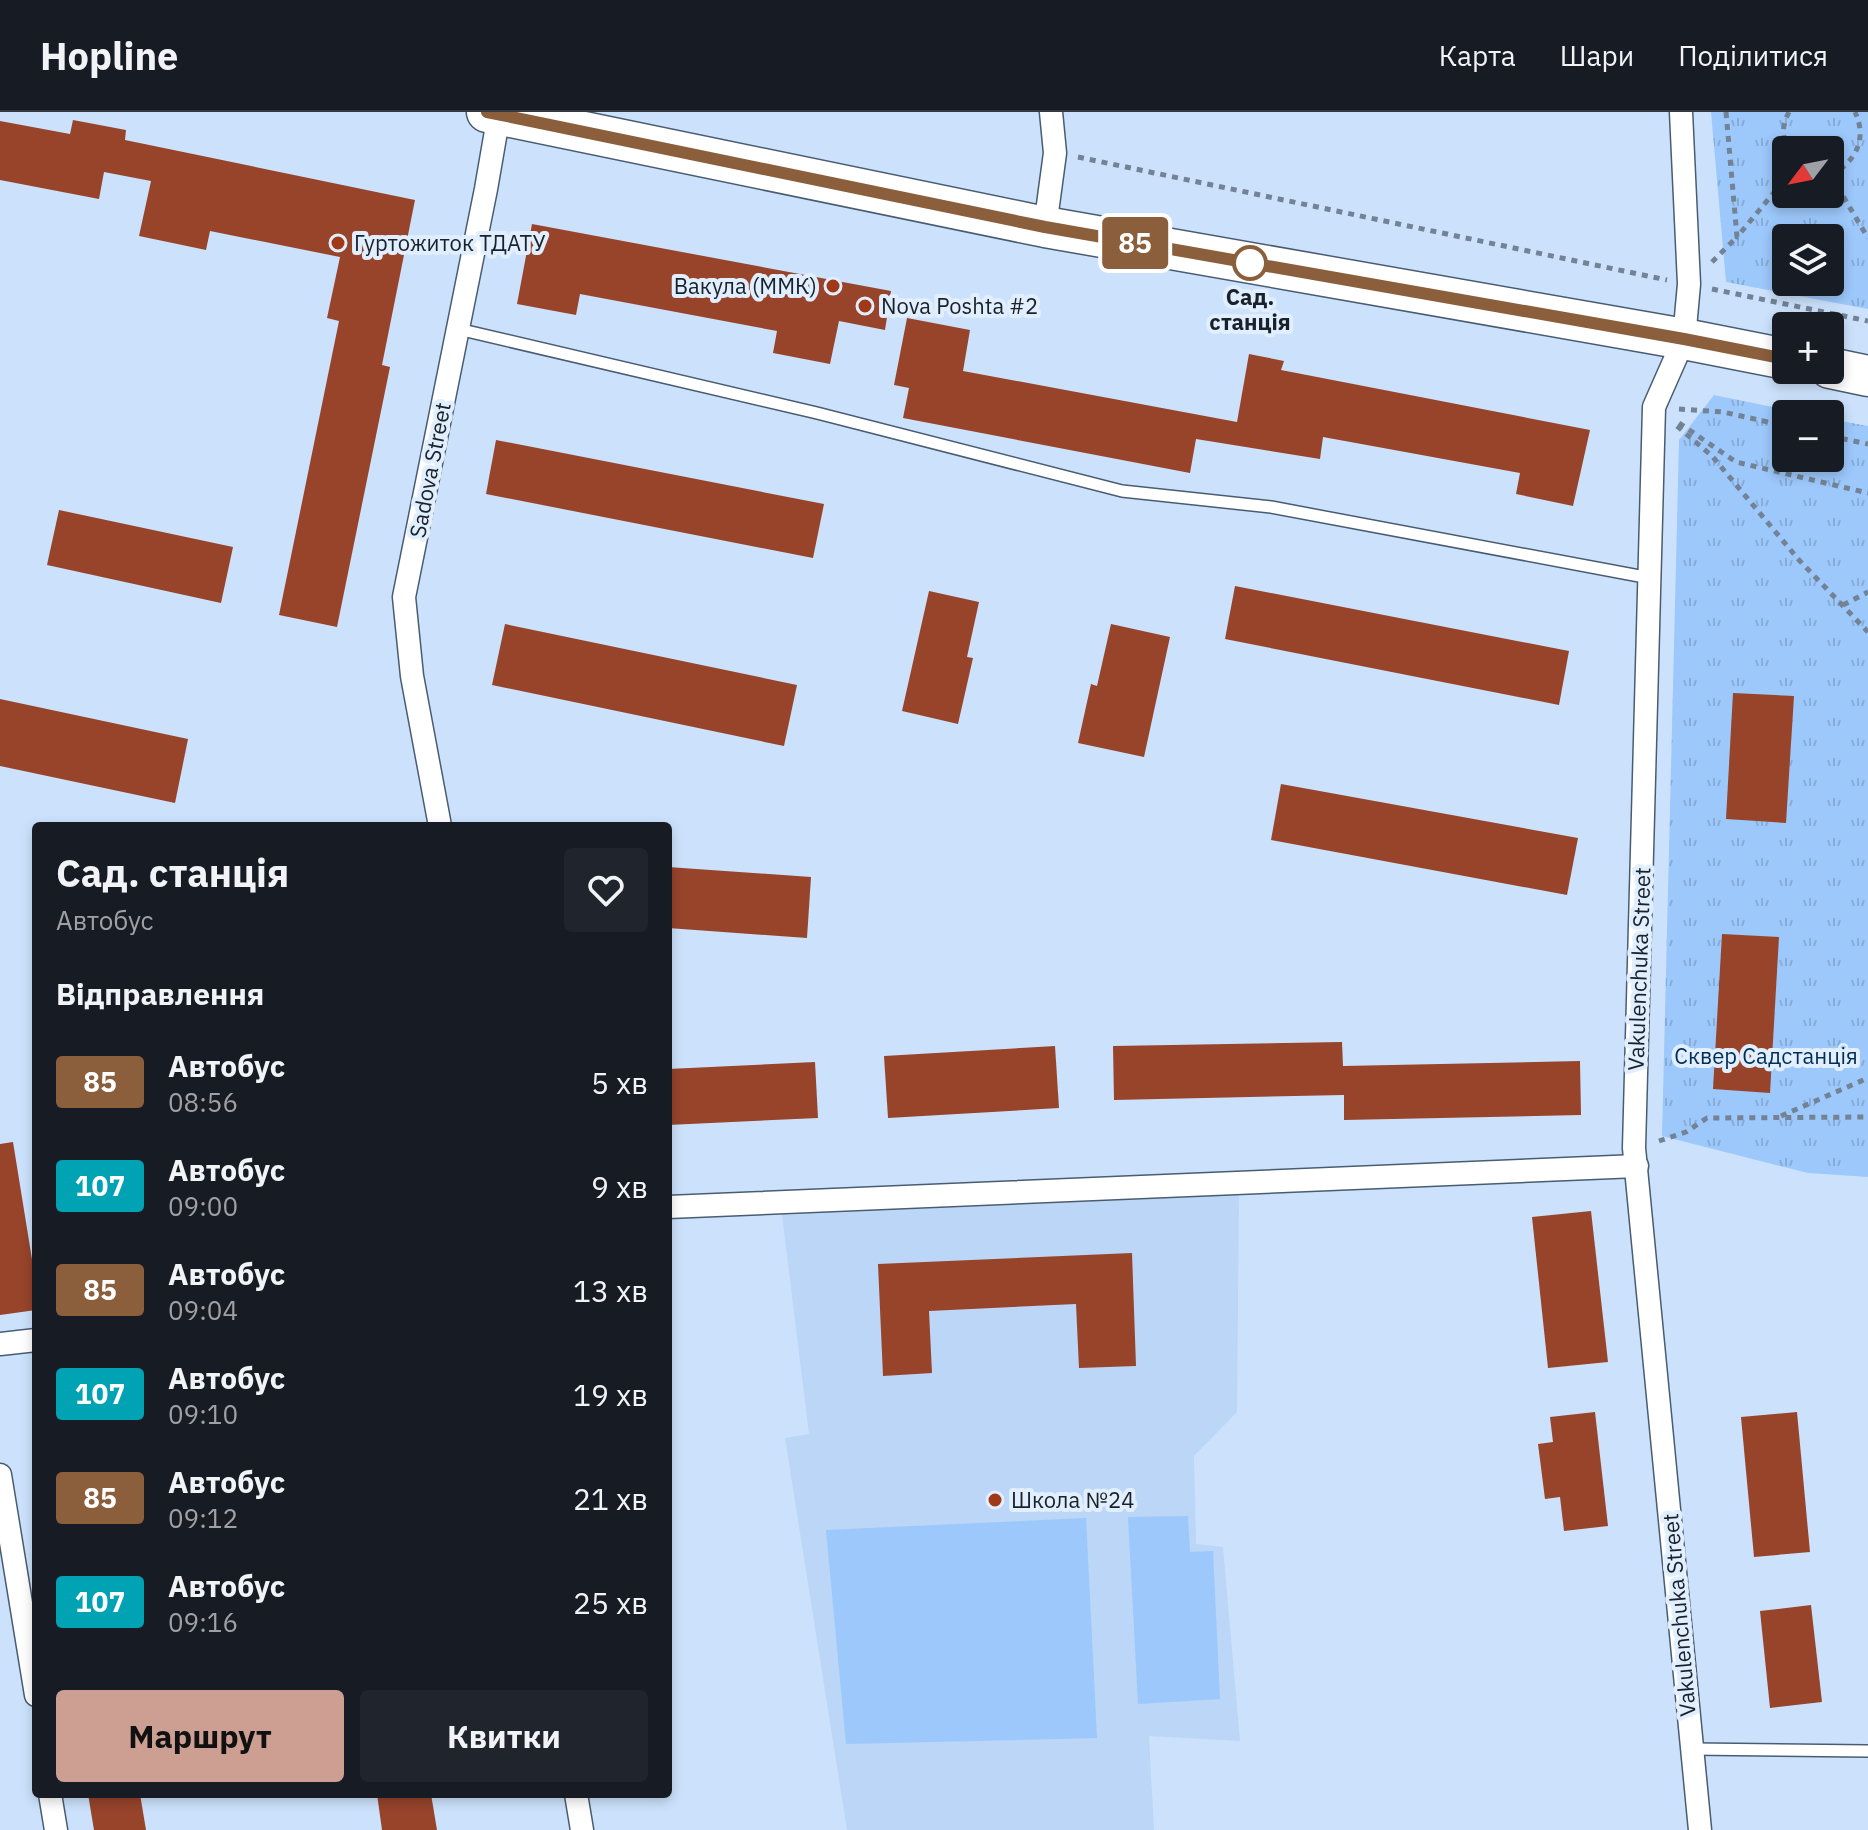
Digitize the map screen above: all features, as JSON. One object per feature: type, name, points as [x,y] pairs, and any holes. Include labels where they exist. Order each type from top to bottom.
[{"type":"highway","points":[[493,113],[1045,227],[1772,356]]},
{"type":"highway","points":[[1844,371],[1868,376]]},
{"type":"street","points":[[1045,227],[1055,153],[1051,112]]},
{"type":"street","name":"Vakulenchuka Street","points":[[1681,112],[1689,284],[1684,339],[1654,407],[1635,1157],[1700,1830]]},
{"type":"street","name":"Sadova Street","points":[[439,822],[412,676],[404,597],[486,189],[493,113]]},
{"type":"street","points":[[672,1207],[1635,1157]]},
{"type":"street","points":[[0,1344],[32,1340]]},
{"type":"street","points":[[0,1475],[32,1671]]},
{"type":"street","points":[[51,1798],[56,1830]]},
{"type":"street","points":[[577,1798],[582,1830]]},
{"type":"lane","points":[[458,329],[817,413],[1122,491],[1271,507],[1650,578]]},
{"type":"lane","points":[[1692,1749],[1868,1751]]},
{"type":"path","points":[[1726,112],[1737,237],[1772,195]]},
{"type":"path","points":[[1784,136],[1783,123],[1789,112]]},
{"type":"path","points":[[1844,165],[1859,149],[1864,133],[1855,112]]},
{"type":"path","points":[[1055,153],[1868,321]]},
{"type":"path","points":[[1844,198],[1868,238]]},
{"type":"path","points":[[1654,407],[1723,412],[1772,423]]},
{"type":"path","points":[[1654,407],[1736,462],[1868,493]]},
{"type":"path","points":[[1654,407],[1712,456],[1799,560],[1868,632]]},
{"type":"path","points":[[1844,439],[1868,444]]},
{"type":"path","points":[[1843,605],[1868,592]]},
{"type":"path","points":[[1777,1118],[1868,1078]]},
{"type":"path","points":[[1635,1157],[1707,1118],[1868,1117]]},
{"type":"shaded area","name":"Школа №24","points":[[1239,1195],[1237,1412],[1194,1456],[1196,1544],[1223,1547],[1240,1741],[1149,1736],[1154,1830],[847,1830],[785,1438],[809,1434],[782,1215]]},
{"type":"green space","points":[[1711,112],[1868,112],[1868,309],[1800,296],[1844,296],[1844,224],[1772,224],[1772,291],[1726,282]]},
{"type":"green space","name":"Сквер Садстанція","points":[[1714,395],[1772,407],[1772,472],[1844,472],[1844,422],[1868,426],[1868,1177],[1808,1173],[1662,1136],[1679,440]]},
{"type":"green space","points":[[1188,1516],[1190,1552],[1213,1551],[1220,1699],[1138,1704],[1128,1517]]},
{"type":"green space","points":[[1086,1518],[1097,1738],[846,1744],[826,1530]]},
{"type":"building","points":[[73,120],[126,130],[125,140],[415,200],[382,365],[390,367],[337,627],[279,615],[339,321],[327,318],[340,257],[210,231],[206,250],[139,236],[151,181],[104,172],[99,199],[0,180],[0,121],[70,134]]},
{"type":"building","points":[[532,224],[891,291],[885,330],[839,321],[830,364],[773,353],[777,331],[580,294],[576,315],[517,304]]},
{"type":"building","points":[[907,318],[970,330],[963,371],[1237,422],[1249,354],[1284,361],[1281,370],[1590,430],[1573,506],[1516,494],[1520,473],[1323,437],[1320,459],[1196,439],[1190,473],[903,418],[909,388],[894,385]]},
{"type":"building","points":[[496,440],[824,504],[813,558],[486,494]]},
{"type":"building","points":[[59,510],[233,547],[221,603],[47,565]]},
{"type":"building","points":[[1235,586],[1569,651],[1559,705],[1225,639]]},
{"type":"building","points":[[929,591],[979,602],[967,657],[973,658],[958,724],[902,711]]},
{"type":"building","points":[[505,624],[797,685],[784,746],[492,685]]},
{"type":"building","points":[[1111,624],[1170,637],[1144,757],[1078,743],[1091,684],[1097,686]]},
{"type":"building","points":[[1733,693],[1794,696],[1786,823],[1726,819]]},
{"type":"building","points":[[0,699],[188,739],[175,803],[0,766]]},
{"type":"building","points":[[1281,784],[1578,838],[1567,895],[1271,840]]},
{"type":"building","points":[[672,867],[811,877],[807,938],[672,928]]},
{"type":"building","points":[[1722,934],[1779,937],[1770,1093],[1713,1089]]},
{"type":"building","points":[[1342,1042],[1343,1066],[1580,1061],[1581,1115],[1344,1120],[1344,1095],[1114,1100],[1113,1046]]},
{"type":"building","points":[[1055,1046],[1059,1108],[888,1118],[884,1056]]},
{"type":"building","points":[[815,1062],[818,1118],[672,1125],[672,1069]]},
{"type":"building","points":[[13,1142],[32,1259],[32,1311],[0,1315],[0,1144]]},
{"type":"building","points":[[1591,1211],[1608,1362],[1548,1368],[1532,1217]]},
{"type":"building","points":[[1132,1253],[1136,1366],[1079,1368],[1076,1304],[929,1311],[932,1373],[883,1376],[878,1264]]},
{"type":"building","points":[[1595,1412],[1608,1526],[1564,1531],[1560,1497],[1545,1499],[1538,1444],[1553,1442],[1550,1417]]},
{"type":"building","points":[[1797,1412],[1810,1552],[1754,1557],[1741,1417]]},
{"type":"building","points":[[1811,1605],[1822,1702],[1770,1708],[1760,1611]]},
{"type":"building","points":[[89,1798],[141,1798],[146,1830],[94,1830]]},
{"type":"building","points":[[378,1798],[432,1798],[437,1830],[382,1830]]},
{"type":"bus line","name":"85","points":[[487,112],[1045,227],[1772,356]]},
{"type":"place","name":"Гуртожиток ТДАТУ","points":[[338,243]]},
{"type":"place","name":"Сад. станція","points":[[1250,263]]},
{"type":"place","name":"Вакула (ММК)","points":[[833,286]]},
{"type":"place","name":"Nova Poshta #2","points":[[865,306]]},
{"type":"place","name":"Школа №24","points":[[995,1500]]}]
